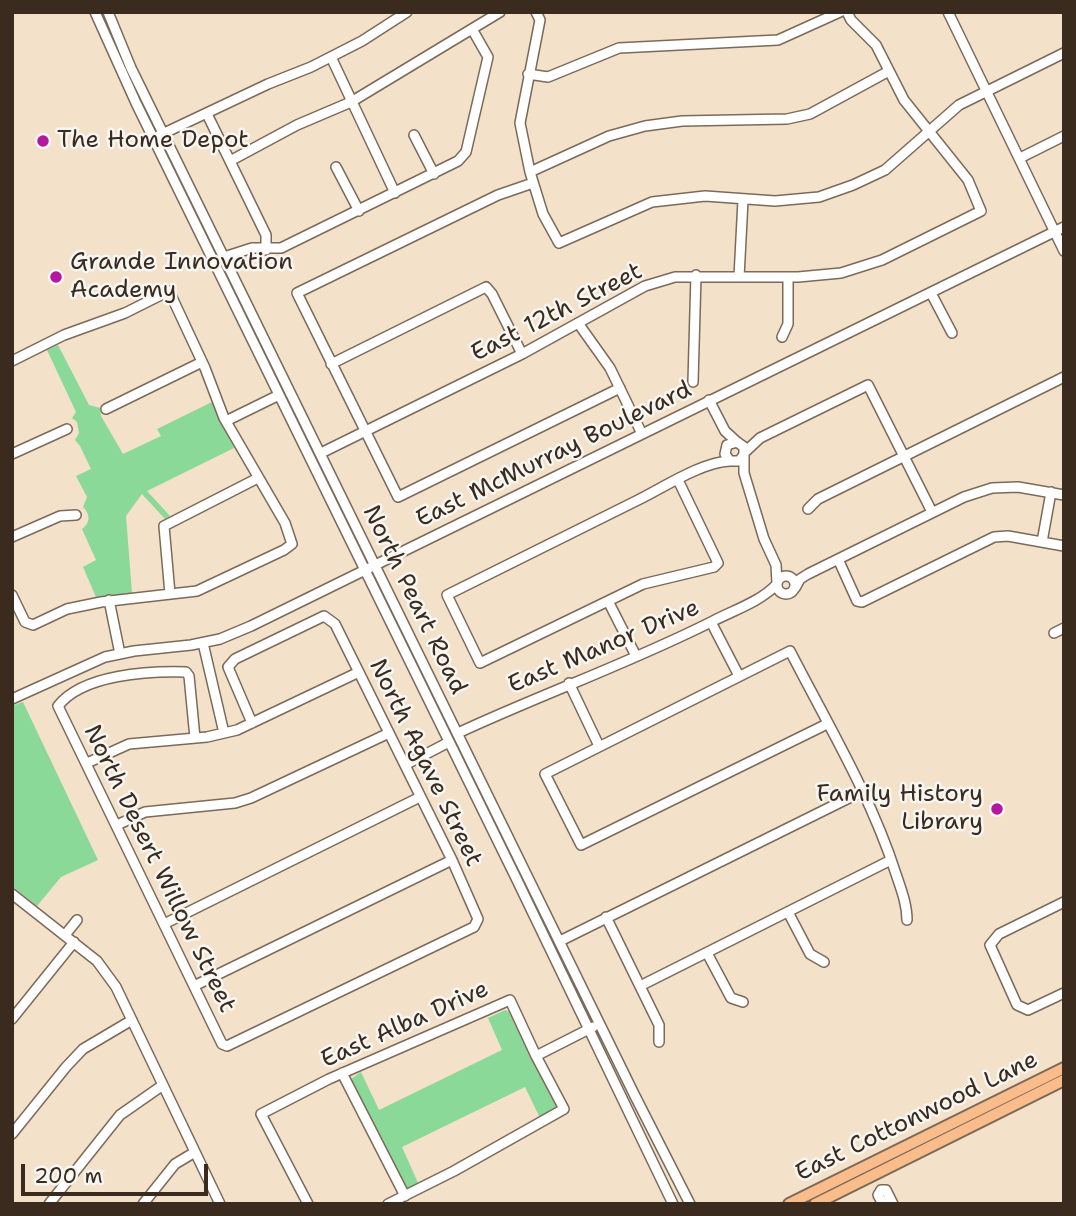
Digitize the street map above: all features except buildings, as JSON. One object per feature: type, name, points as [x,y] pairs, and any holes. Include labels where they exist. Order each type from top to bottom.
[{"type":"main road","name":"East Cottonwood Lane","points":[[789,1204],[1064,1068]]},
{"type":"main road","name":"East Cottonwood Lane","points":[[815,1204],[1064,1080]]},
{"type":"street","name":"North Peart Road","points":[[95,12],[153,138],[673,1204]]},
{"type":"street","name":"North Peart Road","points":[[108,12],[131,68],[690,1204]]},
{"type":"street","points":[[153,138],[331,57],[407,12]]},
{"type":"street","points":[[230,161],[297,125],[353,101],[500,12]]},
{"type":"street","points":[[537,12],[540,20],[520,123],[530,172],[543,214],[559,243],[652,202],[705,196],[775,201],[819,197],[853,185],[885,170],[959,104],[1064,53]]},
{"type":"street","points":[[528,74],[548,77],[619,48],[778,40],[840,12]]},
{"type":"street","points":[[847,12],[851,20],[876,45],[904,100],[930,131]]},
{"type":"street","points":[[948,12],[1020,158],[1059,229],[1064,251]]},
{"type":"street","points":[[224,257],[252,248],[281,248],[458,161],[466,152],[488,57],[472,29]]},
{"type":"street","points":[[331,57],[395,193]]},
{"type":"street","points":[[530,172],[609,136],[645,126],[682,121],[787,119],[810,114],[889,71]]},
{"type":"street","points":[[207,114],[266,235],[266,250]]},
{"type":"street","name":"East 12th Street","points":[[321,453],[522,354],[645,286],[675,276],[788,277],[841,273],[882,260],[981,211],[968,180],[930,131]]},
{"type":"street","points":[[414,135],[433,174]]},
{"type":"street","points":[[1020,158],[1064,136]]},
{"type":"street","points":[[336,167],[359,211]]},
{"type":"street","points":[[533,183],[498,195],[297,293],[398,497],[620,388]]},
{"type":"street","points":[[739,277],[743,200]]},
{"type":"street","name":"East McMurray Boulevard","points":[[12,699],[105,657],[203,643],[251,626],[1059,229]]},
{"type":"street","points":[[693,382],[696,275]]},
{"type":"street","points":[[782,337],[788,324],[788,277]]},
{"type":"street","points":[[331,363],[486,287],[522,354]]},
{"type":"street","points":[[12,361],[64,335],[125,313],[169,291],[226,422],[285,523],[292,544],[197,591],[109,600],[67,609],[33,625],[25,622],[12,595]]},
{"type":"street","points":[[931,293],[952,333]]},
{"type":"street","points":[[578,323],[610,369],[642,434]]},
{"type":"street","points":[[106,409],[202,362]]},
{"type":"street","points":[[808,509],[818,499],[1064,377]]},
{"type":"street","points":[[713,463],[731,442],[760,438],[868,385],[932,512]]},
{"type":"street","points":[[226,422],[279,395]]},
{"type":"street","points":[[709,400],[725,431],[744,447],[744,473],[764,539],[776,565],[779,591],[784,594],[790,593],[808,573],[964,497],[992,488],[1018,487],[1064,495]]},
{"type":"street","points":[[12,454],[66,429]]},
{"type":"street","points":[[725,431],[725,449],[731,461],[744,473]]},
{"type":"street","points":[[678,480],[718,563],[714,567],[643,584],[480,663],[447,595],[678,480],[713,463],[739,461],[760,438]]},
{"type":"street","points":[[170,594],[164,526],[258,478]]},
{"type":"street","points":[[1042,542],[1051,492]]},
{"type":"street","points":[[12,537],[60,516],[76,515]]},
{"type":"street","points":[[838,559],[857,601],[862,601],[993,537],[1008,536],[1064,546]]},
{"type":"street","points":[[776,565],[795,582],[795,588]]},
{"type":"street","points":[[777,584],[783,576],[808,573]]},
{"type":"street","name":"East Manor Drive","points":[[765,596],[777,584]]},
{"type":"street","name":"East Manor Drive","points":[[458,733],[636,656],[765,596],[784,594]]},
{"type":"street","points":[[109,600],[120,654]]},
{"type":"street","points":[[608,601],[636,656]]},
{"type":"street","name":"North Agave Street","points":[[228,1046],[474,928],[478,919],[452,860],[335,624],[324,616],[235,659],[228,667],[252,723]]},
{"type":"street","points":[[710,622],[739,677]]},
{"type":"street","points":[[1054,633],[1064,628]]},
{"type":"street","points":[[203,643],[224,733]]},
{"type":"street","points":[[827,724],[581,845],[545,774],[790,651],[827,724],[861,792],[891,860],[907,907],[907,920]]},
{"type":"street","name":"North Desert Willow Street","points":[[195,738],[189,676],[186,672],[156,671],[116,677],[86,687],[64,699],[58,706],[222,1044],[228,1046]]},
{"type":"street","points":[[87,763],[129,744],[224,733],[252,723],[359,672]]},
{"type":"street","points":[[569,683],[599,746]]},
{"type":"street","points":[[117,825],[145,812],[235,803],[251,798],[389,733]]},
{"type":"street","points":[[405,765],[449,741]]},
{"type":"street","points":[[560,941],[861,792]]},
{"type":"street","points":[[164,924],[420,797]]},
{"type":"street","points":[[194,986],[452,860]]},
{"type":"street","points":[[640,986],[891,860]]},
{"type":"street","points":[[14,899],[97,961],[116,987],[220,1204]]},
{"type":"street","points":[[1064,902],[999,934],[990,945],[1017,1005],[1028,1010],[1064,993]]},
{"type":"street","points":[[788,912],[810,954],[824,962]]},
{"type":"street","points":[[606,917],[659,1025],[659,1042]]},
{"type":"street","points":[[65,935],[77,920]]},
{"type":"street","points":[[12,1019],[74,942]]},
{"type":"street","points":[[707,953],[731,998],[743,1002]]},
{"type":"street","name":"East Alba Drive","points":[[308,1204],[261,1114],[342,1073],[509,1000],[536,1056]]},
{"type":"street","points":[[12,1134],[83,1049],[132,1020]]},
{"type":"street","points":[[388,1204],[564,1109],[536,1056],[600,1023]]},
{"type":"street","points":[[342,1073],[405,1196]]},
{"type":"street","points":[[49,1204],[120,1115],[163,1085]]},
{"type":"street","points":[[143,1204],[175,1164],[195,1152]]},
{"type":"street","points":[[874,1175],[893,1204]]},
{"type":"street","points":[[881,1189],[878,1195],[883,1204]]},
{"type":"green space","points":[[58,345],[89,405],[100,408],[101,416],[123,454],[161,436],[157,429],[212,402],[234,448],[147,491],[170,516],[165,519],[142,494],[126,516],[132,593],[96,597],[83,567],[96,560],[82,529],[88,519],[83,507],[87,497],[76,476],[91,469],[75,440],[79,433],[77,422],[72,418],[76,412],[47,350]]},
{"type":"green space","points":[[23,702],[98,860],[61,877],[37,906],[12,886],[12,706]]},
{"type":"green space","points":[[505,1010],[512,1013],[557,1108],[540,1118],[525,1087],[402,1147],[419,1185],[407,1188],[351,1079],[361,1072],[379,1110],[502,1050],[488,1018]]},
{"type":"place","name":"The Home Depot","points":[[43,141]]},
{"type":"place","name":"Grande Innovation Academy","points":[[56,277]]},
{"type":"place","name":"Family History Library","points":[[997,809]]}]
